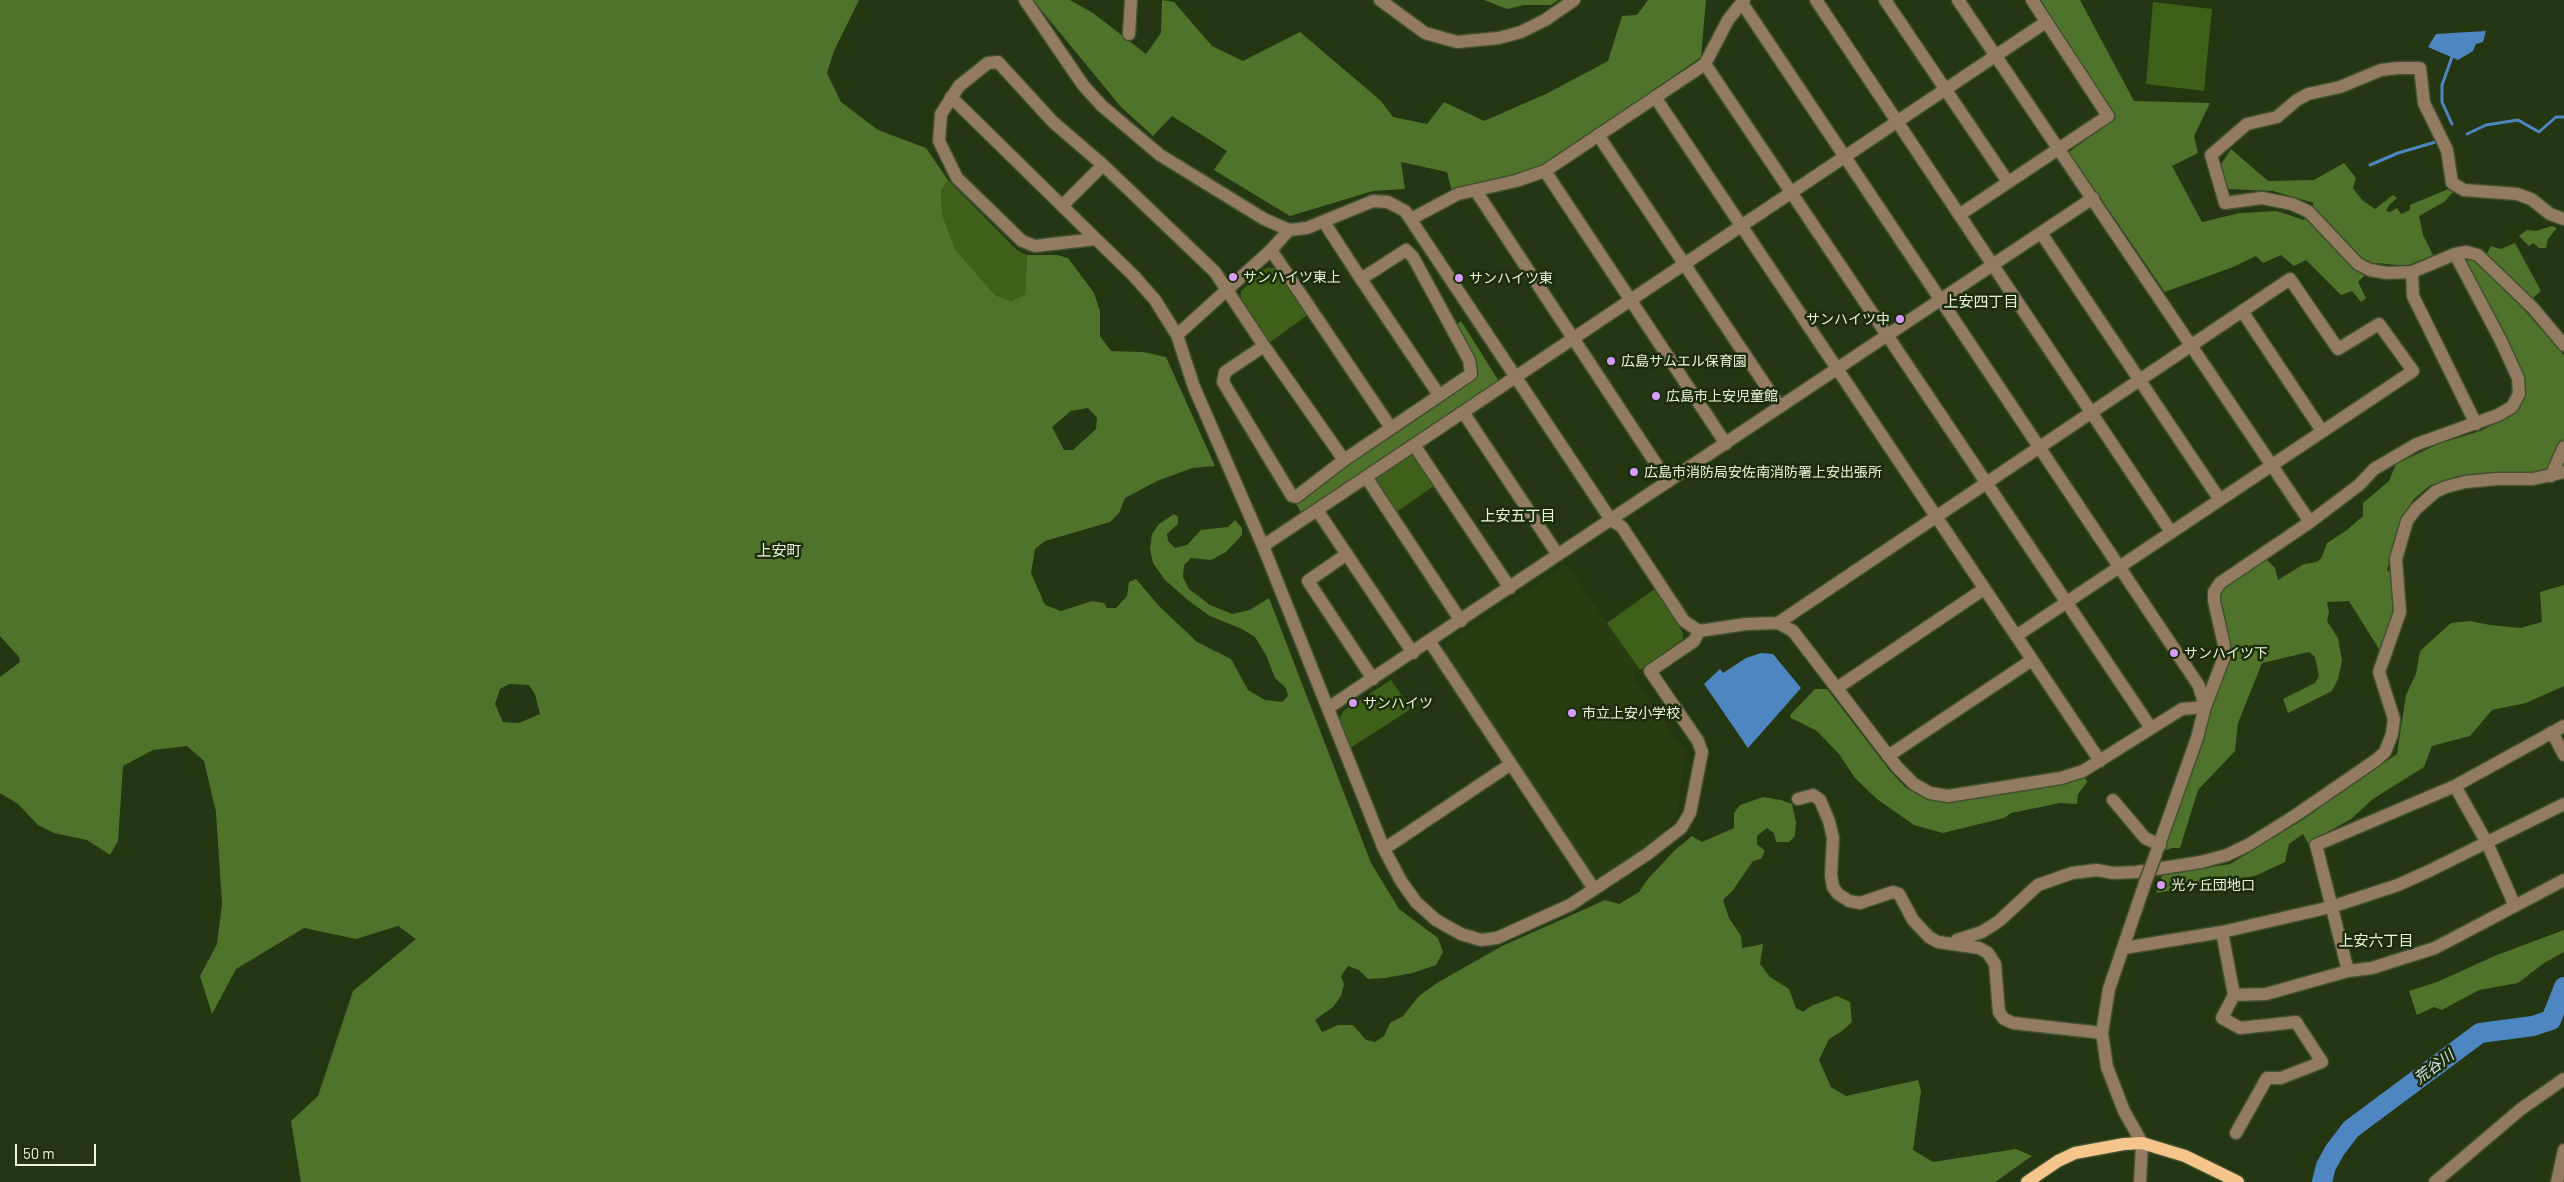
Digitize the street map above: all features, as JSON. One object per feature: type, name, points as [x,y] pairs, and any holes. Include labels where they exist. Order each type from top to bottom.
[{"type":"main road","points":[[2028,1182],[2058,1161],[2075,1153],[2124,1144],[2142,1143],[2185,1156],[2238,1182]]},
{"type":"street","points":[[1024,0],[1083,85],[1133,135],[1160,155],[1256,214],[1288,230],[1307,228],[1373,201],[1388,202],[1405,211],[1611,520],[1622,527],[1684,621],[1699,630],[1746,624],[1778,623],[1793,630],[1888,756],[1914,784],[1930,793],[1948,796],[2061,778],[2083,771],[2182,709],[2205,707]]},
{"type":"street","points":[[1129,34],[1131,0]]},
{"type":"street","points":[[1380,0],[1425,33],[1457,42],[1471,42],[1521,32],[1545,20],[1574,0]]},
{"type":"street","points":[[1816,0],[2172,532]]},
{"type":"street","points":[[1885,0],[2008,182]]},
{"type":"street","points":[[1958,0],[2310,522]]},
{"type":"street","points":[[1960,215],[2108,116],[2032,0]]},
{"type":"street","points":[[1412,219],[1458,194],[1516,181],[1545,171],[1705,64],[1728,20],[1743,1],[1844,157],[2199,686],[2205,707]]},
{"type":"street","points":[[1263,546],[2046,22]]},
{"type":"street","points":[[1096,239],[1036,246],[1022,241],[957,178],[939,141],[941,114],[959,86],[988,64],[998,62],[1053,122],[1103,165],[1215,272],[1344,460]]},
{"type":"street","points":[[1705,64],[2151,728]]},
{"type":"street","points":[[2564,219],[2550,214],[2531,198],[2517,194],[2464,190],[2452,182],[2446,150],[2424,103],[2420,68],[2381,70],[2340,87],[2308,94],[2277,117],[2247,124],[2211,155],[2224,203],[2262,198],[2292,204],[2309,212],[2358,264],[2370,270],[2387,273],[2412,272],[2455,254],[2467,252],[2478,255],[2533,308],[2564,345]]},
{"type":"street","points":[[951,97],[1134,276],[1155,300],[1177,336],[1194,387],[1263,546],[1384,849],[1401,881],[1416,902],[1436,920],[1461,934],[1481,940],[1497,938],[1570,905],[1653,849],[1680,828],[1690,813],[1702,752],[1698,741],[1650,671],[1694,642],[1699,630]]},
{"type":"street","points":[[1655,97],[2100,760]]},
{"type":"street","points":[[1598,135],[1780,407]]},
{"type":"street","points":[[1062,206],[1103,165]]},
{"type":"street","points":[[1545,171],[1726,444]]},
{"type":"street","points":[[1476,191],[1668,482]]},
{"type":"street","points":[[1328,708],[1430,642],[2093,198]]},
{"type":"street","points":[[1324,222],[1438,395]]},
{"type":"street","points":[[1177,336],[1271,250],[1288,230]]},
{"type":"street","points":[[2042,233],[2220,500]]},
{"type":"street","points":[[1271,250],[1391,428]]},
{"type":"street","points":[[1264,346],[1225,372],[1224,382],[1292,496],[1296,497],[1344,460],[1438,395],[1472,374],[1469,360],[1413,257],[1406,250],[1362,279]]},
{"type":"street","points":[[2140,1182],[2142,1143],[2124,1111],[2107,1067],[2102,1034],[2109,989],[2197,738],[2205,707],[2224,657],[2224,646],[2214,601],[2214,592],[2220,583],[2310,522],[2359,485],[2374,470],[2417,444],[2476,424],[2512,407],[2519,394],[2518,378],[2500,339],[2455,254]]},
{"type":"street","points":[[2412,272],[2413,296],[2476,424]]},
{"type":"street","points":[[1778,623],[2038,446],[2290,279],[2338,349],[2379,324],[2413,371],[2016,636]]},
{"type":"street","points":[[2242,311],[2322,431]]},
{"type":"street","points":[[1464,412],[1558,555]]},
{"type":"street","points":[[1414,445],[1510,588]]},
{"type":"street","points":[[2551,476],[2564,447]]},
{"type":"street","points":[[1954,944],[1956,940],[1982,932],[1999,921],[2038,884],[2072,873],[2097,870],[2113,873],[2137,872],[2201,862],[2227,855],[2248,846],[2376,760],[2385,752],[2392,734],[2394,719],[2382,685],[2380,672],[2400,612],[2396,559],[2407,521],[2416,509],[2435,492],[2446,487],[2465,482],[2551,476],[2564,472]]},
{"type":"street","points":[[1366,477],[1461,621]]},
{"type":"street","points":[[1317,510],[1413,653]]},
{"type":"street","points":[[1347,554],[1308,582],[1373,679]]},
{"type":"street","points":[[1837,688],[1984,589]]},
{"type":"street","points":[[1430,642],[1594,889]]},
{"type":"street","points":[[1888,756],[2032,660]]},
{"type":"street","points":[[2348,971],[2316,845],[2455,786],[2564,726]]},
{"type":"street","points":[[2552,732],[2564,755]]},
{"type":"street","points":[[1384,849],[1511,764]]},
{"type":"street","points":[[2455,786],[2487,843],[2515,906]]},
{"type":"street","points":[[1798,799],[1813,795],[1820,800],[1823,807],[1833,838],[1831,875],[1833,887],[1838,894],[1849,901],[1860,903],[1894,892],[1899,894],[1913,920],[1929,937],[1938,942],[1979,948],[1988,954],[1995,964],[1999,1012],[2004,1018],[2013,1023],[2102,1034]]},
{"type":"street","points":[[2113,800],[2145,838],[2160,844]]},
{"type":"street","points":[[2124,948],[2222,932],[2331,907],[2398,885],[2564,804]]},
{"type":"street","points":[[2234,996],[2266,994],[2348,971],[2372,968],[2435,948],[2564,880]]},
{"type":"street","points":[[2222,932],[2234,996],[2222,1018],[2240,1028],[2296,1022],[2322,1062],[2281,1078],[2267,1078],[2236,1133]]},
{"type":"street","points":[[2435,1182],[2521,1109],[2564,1079]]},
{"type":"street","points":[[2557,1182],[2564,1150]]},
{"type":"shaded area","points":[[0,0],[859,0],[834,51],[827,73],[841,102],[878,130],[926,148],[948,180],[941,191],[942,214],[955,249],[995,295],[1011,301],[1025,295],[1027,255],[1057,255],[1068,258],[1094,293],[1100,311],[1100,336],[1111,351],[1143,352],[1166,357],[1215,466],[1192,468],[1157,481],[1125,498],[1119,513],[1110,522],[1045,541],[1035,549],[1031,573],[1045,605],[1061,611],[1092,601],[1104,603],[1107,608],[1116,608],[1127,596],[1129,582],[1136,579],[1159,606],[1197,642],[1231,659],[1248,690],[1265,700],[1282,702],[1288,696],[1286,688],[1275,678],[1266,655],[1255,637],[1242,629],[1210,616],[1189,601],[1165,580],[1153,563],[1150,549],[1152,534],[1159,524],[1174,514],[1178,517],[1178,524],[1167,534],[1168,541],[1175,548],[1187,545],[1201,530],[1228,527],[1235,520],[1242,528],[1242,535],[1226,552],[1211,560],[1191,558],[1184,565],[1183,577],[1189,589],[1210,605],[1232,614],[1250,610],[1269,598],[1371,863],[1399,909],[1438,938],[1443,952],[1436,965],[1413,973],[1368,979],[1359,970],[1348,966],[1341,976],[1344,984],[1341,996],[1333,1007],[1315,1020],[1322,1032],[1338,1025],[1353,1025],[1366,1040],[1375,1042],[1384,1036],[1390,1023],[1403,1016],[1419,996],[1437,983],[1502,946],[1605,900],[1619,904],[1639,892],[1647,880],[1674,851],[1692,836],[1702,842],[1734,828],[1734,813],[1740,805],[1763,797],[1781,800],[1792,804],[1796,822],[1795,836],[1789,842],[1776,842],[1774,833],[1767,828],[1757,836],[1757,844],[1765,851],[1761,859],[1753,861],[1733,890],[1723,900],[1729,918],[1741,936],[1742,948],[1763,944],[1760,964],[1770,977],[1789,989],[1796,1008],[1803,1012],[1811,1006],[1837,996],[1850,1002],[1852,1022],[1829,1039],[1819,1060],[1831,1087],[1846,1096],[1918,1080],[1921,1091],[1913,1150],[1933,1162],[2016,1149],[2032,1156],[1995,1182],[301,1182],[291,1121],[318,1096],[353,991],[416,939],[398,926],[356,939],[304,928],[236,969],[212,1014],[200,976],[217,944],[222,904],[216,812],[204,761],[187,746],[153,750],[123,766],[118,841],[110,855],[87,840],[54,833],[38,825],[18,804],[0,793],[0,677],[20,662],[19,657],[0,636]],"holes":[[[1088,408],[1097,418],[1096,429],[1073,450],[1064,450],[1052,427],[1071,411]],[[509,684],[529,685],[535,694],[540,714],[519,723],[503,722],[495,704],[500,689]]]},
{"type":"shaded area","points":[[1033,0],[1070,0],[1093,13],[1146,54],[1161,33],[1162,0],[1174,2],[1212,46],[1243,61],[1300,32],[1381,101],[1393,117],[1427,124],[1444,102],[1484,121],[1548,93],[1608,61],[1622,16],[1637,15],[1648,0],[1706,0],[1701,57],[1542,167],[1452,192],[1447,172],[1401,162],[1405,189],[1373,191],[1290,216],[1214,170],[1227,151],[1172,116],[1153,136],[1121,107]]},
{"type":"shaded area","points":[[1484,0],[1558,0],[1551,5],[1524,5],[1507,9]]},
{"type":"shaded area","points":[[2036,0],[2080,0],[2134,101],[2210,103],[2194,136],[2198,153],[2172,166],[2202,222],[2240,213],[2277,211],[2304,220],[2314,203],[2273,191],[2228,189],[2220,166],[2231,149],[2268,181],[2314,180],[2344,163],[2356,178],[2353,188],[2362,200],[2375,209],[2393,195],[2397,198],[2389,205],[2386,211],[2390,212],[2397,208],[2401,214],[2410,210],[2410,205],[2453,187],[2453,192],[2444,202],[2419,216],[2423,235],[2433,255],[2406,266],[2377,263],[2358,282],[2366,298],[2361,302],[2352,291],[2341,295],[2306,260],[2294,266],[2281,255],[2263,263],[2256,256],[2233,267],[2165,292],[2069,152],[2116,118]]},
{"type":"shaded area","points":[[2153,2],[2212,9],[2204,91],[2146,84]]},
{"type":"shaded area","points":[[948,180],[1017,250],[1027,255],[1025,295],[1011,301],[995,295],[955,249],[942,214],[941,191]]},
{"type":"shaded area","points":[[2552,226],[2557,228],[2548,239],[2546,248],[2539,248],[2533,243],[2529,246],[2519,236],[2527,230],[2536,231]]},
{"type":"shaded area","points":[[2515,243],[2541,291],[2533,298],[2485,257],[2491,246],[2501,249]]},
{"type":"shaded area","points":[[2474,258],[2486,267],[2564,355],[2564,440],[2549,472],[2450,479],[2429,486],[2413,500],[2402,518],[2387,570],[2393,575],[2398,604],[2382,654],[2349,601],[2327,602],[2329,612],[2327,621],[2338,638],[2342,661],[2338,679],[2332,691],[2288,713],[2283,699],[2315,683],[2319,676],[2315,657],[2309,652],[2262,663],[2238,723],[2235,751],[2198,790],[2180,848],[2172,848],[2157,853],[2229,657],[2218,593],[2223,584],[2267,560],[2275,568],[2278,580],[2304,564],[2317,562],[2322,557],[2327,543],[2347,530],[2363,516],[2363,503],[2389,481],[2396,464],[2438,444],[2480,431],[2503,420],[2516,410],[2523,394],[2463,262]]},
{"type":"shaded area","points":[[1266,268],[1276,268],[1309,314],[1269,343],[1240,302],[1241,291]]},
{"type":"shaded area","points":[[1461,321],[1500,383],[1302,514],[1295,502],[1474,377],[1454,327]]},
{"type":"shaded area","points":[[1409,455],[1415,456],[1434,486],[1395,513],[1376,483],[1377,476]]},
{"type":"shaded area","name":"市立上安小学校","points":[[1566,564],[1640,670],[1632,675],[1685,752],[1677,815],[1658,838],[1641,852],[1601,877],[1593,877],[1445,654],[1447,643]]},
{"type":"shaded area","points":[[2564,585],[2564,686],[2526,703],[2492,710],[2470,736],[2432,746],[2424,767],[2373,799],[2351,819],[2308,843],[2303,834],[2289,844],[2285,862],[2255,876],[2156,893],[2162,875],[2230,864],[2304,819],[2397,754],[2406,695],[2416,674],[2420,651],[2451,623],[2470,621],[2520,628],[2542,622],[2540,592]]},
{"type":"shaded area","points":[[1656,588],[1683,633],[1683,639],[1640,670],[1607,623]]},
{"type":"shaded area","points":[[1391,680],[1411,709],[1350,748],[1339,719],[1343,711]]},
{"type":"shaded area","points":[[1815,689],[1827,689],[1890,771],[1905,787],[1926,799],[1949,802],[2063,782],[2084,776],[2087,782],[2078,794],[2077,804],[2060,803],[2011,813],[2004,818],[1943,833],[1914,825],[1877,799],[1855,778],[1839,754],[1817,731],[1791,718],[1790,715]]},
{"type":"shaded area","points":[[2564,930],[2564,952],[2544,963],[2518,983],[2479,990],[2442,1010],[2434,1007],[2417,1015],[2409,991],[2437,982],[2497,955]]},
{"type":"water","points":[[2486,31],[2483,42],[2476,44],[2473,51],[2458,60],[2428,47],[2436,34]]},
{"type":"water","points":[[1761,653],[1773,654],[1801,688],[1748,748],[1704,684],[1720,669],[1723,673],[1746,658]]},
{"type":"waterway","points":[[2452,57],[2442,85],[2442,102],[2452,124]]},
{"type":"waterway","points":[[2467,134],[2486,125],[2518,120],[2539,132],[2556,117],[2564,117]]},
{"type":"waterway","points":[[2370,165],[2398,153],[2439,141]]},
{"type":"waterway","name":"荒谷川","points":[[2322,1182],[2326,1166],[2335,1150],[2351,1129],[2480,1033],[2533,1026],[2551,1020],[2564,987]]},
{"type":"place","name":"サンハイツ東上","points":[[1233,277]]},
{"type":"place","name":"サンハイツ東","points":[[1459,278]]},
{"type":"place","name":"サンハイツ中","points":[[1900,319]]},
{"type":"place","name":"広島サムエル保育園","points":[[1611,361]]},
{"type":"place","name":"広島市上安児童館","points":[[1656,396]]},
{"type":"place","name":"広島市消防局安佐南消防署上安出張所","points":[[1634,472]]},
{"type":"place","name":"サンハイツ下","points":[[2174,653]]},
{"type":"place","name":"サンハイツ","points":[[1353,703]]},
{"type":"place","name":"市立上安小学校","points":[[1572,713]]},
{"type":"place","name":"光ヶ丘団地口","points":[[2161,885]]},
{"type":"district","name":"上安四丁目","points":[[1981,302]]},
{"type":"district","name":"上安五丁目","points":[[1518,516]]},
{"type":"district","name":"上安町","points":[[779,551]]},
{"type":"district","name":"上安六丁目","points":[[2376,941]]}]
